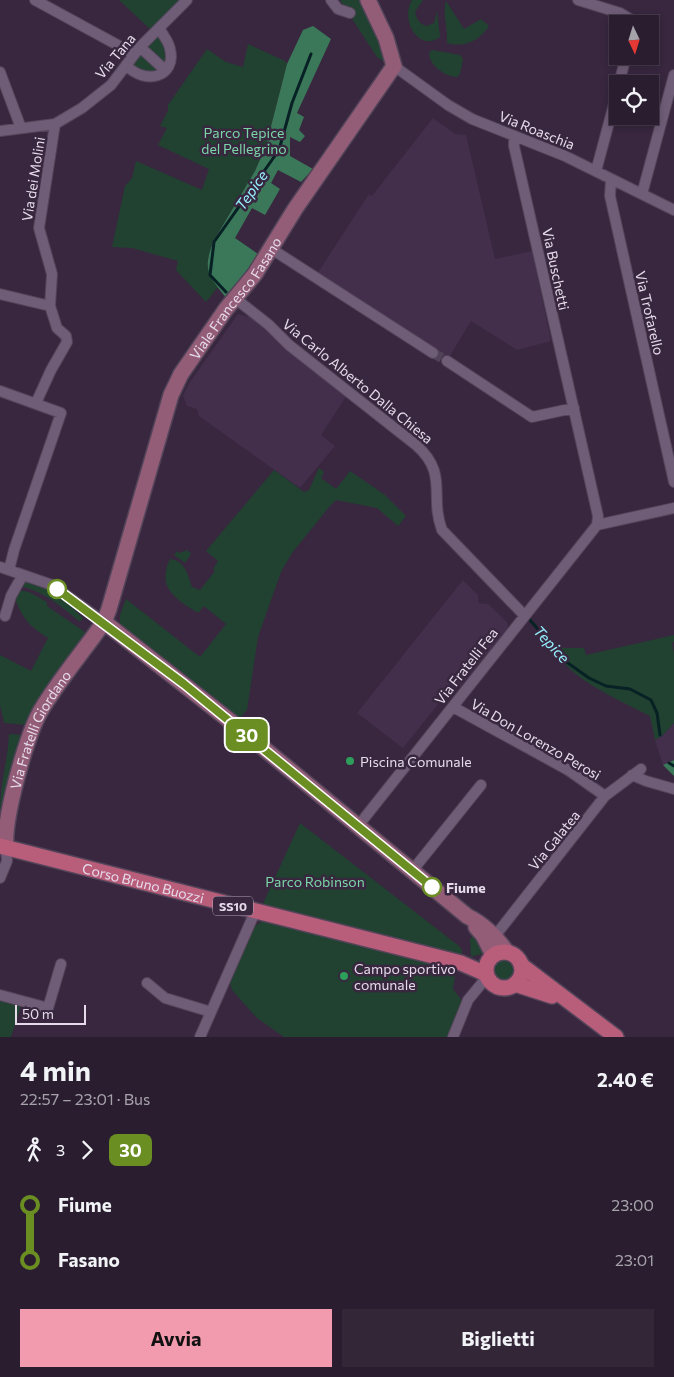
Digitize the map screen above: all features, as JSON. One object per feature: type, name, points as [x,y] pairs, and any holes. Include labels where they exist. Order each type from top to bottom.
[{"type":"main road","name":"Corso Bruno Buozzi","points":[[3,847],[255,912],[461,962],[487,976]]},
{"type":"main road","name":"Corso Bruno Buozzi","points":[[461,962],[497,955]]},
{"type":"main road","name":"SS10","points":[[497,955],[517,958],[521,964],[616,1037]]},
{"type":"main road","points":[[487,976],[487,963],[497,955]]},
{"type":"main road","points":[[515,984],[522,973],[521,964]]},
{"type":"main road","name":"SS10","points":[[487,976],[495,986],[500,988],[515,984],[535,989],[576,1006]]},
{"type":"street","points":[[35,0],[137,50],[165,70]]},
{"type":"street","name":"Via Tana","points":[[0,131],[56,124],[82,108],[111,85],[137,50],[187,0]]},
{"type":"street","points":[[331,0],[338,9],[350,13]]},
{"type":"street","points":[[368,0],[386,38],[394,66]]},
{"type":"street","points":[[578,0],[623,15]]},
{"type":"street","points":[[126,65],[133,72],[149,78],[157,76],[165,70],[170,62],[170,49],[160,31]]},
{"type":"street","name":"Via Roaschia","points":[[394,66],[448,105],[472,119],[596,171],[674,210]]},
{"type":"street","name":"Viale Francesco Fasano","points":[[104,622],[122,568],[171,395],[181,374],[226,309],[255,274],[270,248],[394,66]]},
{"type":"street","points":[[0,72],[20,128]]},
{"type":"street","points":[[642,194],[674,75]]},
{"type":"street","points":[[596,171],[609,123]]},
{"type":"street","name":"Via dei Molini","points":[[36,403],[51,370],[67,342],[66,336],[57,328],[50,306],[52,274],[39,228],[56,124]]},
{"type":"street","name":"Via Buschetti","points":[[514,136],[514,146],[598,516],[598,525]]},
{"type":"street","name":"Via Trofarello","points":[[611,179],[610,196],[674,482]]},
{"type":"street","points":[[270,248],[433,353]]},
{"type":"street","points":[[0,294],[50,306]]},
{"type":"street","name":"Via Carlo Alberto Dalla Chiesa","points":[[236,299],[269,325],[289,345],[416,445],[431,459],[435,471],[439,522],[442,530],[524,615]]},
{"type":"street","points":[[447,361],[532,417],[574,408]]},
{"type":"street","points":[[0,391],[61,413],[14,550],[5,568],[52,585],[104,622],[239,728],[467,916],[495,936],[497,955]]},
{"type":"street","points":[[598,525],[674,508]]},
{"type":"street","name":"Via Fratelli Fea","points":[[358,826],[524,615],[598,525]]},
{"type":"street","points":[[5,616],[21,578]]},
{"type":"street","name":"Via Fratelli Giordano","points":[[0,878],[7,861],[3,847],[8,815],[40,713],[104,622]]},
{"type":"street","name":"Via Don Lorenzo Perosi","points":[[453,707],[568,770],[605,796]]},
{"type":"street","name":"Via Galatea","points":[[495,936],[605,796],[637,772],[646,781],[674,789]]},
{"type":"street","points":[[412,871],[481,785]]},
{"type":"street","points":[[200,1037],[255,912]]},
{"type":"street","points":[[467,916],[497,955]]},
{"type":"street","points":[[0,995],[48,1008],[61,964]]},
{"type":"street","points":[[453,1037],[468,1000],[487,976]]},
{"type":"street","points":[[147,983],[165,998],[211,1012]]},
{"type":"shaded area","points":[[433,118],[455,134],[466,135],[495,259],[532,251],[551,341],[517,350],[471,321],[448,359],[317,274],[369,194],[372,196]]},
{"type":"shaded area","points":[[238,314],[250,316],[347,395],[321,435],[335,446],[300,488],[199,416],[197,409],[187,406],[183,396],[188,385]]},
{"type":"shaded area","points":[[463,580],[478,595],[478,603],[488,604],[507,622],[508,628],[460,687],[455,683],[403,748],[357,713]]},
{"type":"shaded area","points":[[674,723],[674,760],[663,765],[655,740],[663,735]]},
{"type":"green space","points":[[119,0],[180,0],[150,29]]},
{"type":"green space","points":[[340,0],[364,0],[386,63],[377,57]]},
{"type":"green space","points":[[412,0],[423,0],[415,12],[418,20],[423,25],[426,26],[434,23],[437,11],[440,37],[432,41],[425,41],[413,32],[408,16]]},
{"type":"green space","points":[[446,1],[464,29],[481,19],[489,26],[481,36],[471,42],[460,45],[447,43]]},
{"type":"green space","points":[[313,26],[331,39],[297,113],[304,117],[299,130],[305,136],[300,142],[290,137],[290,156],[313,169],[301,182],[278,170],[271,183],[280,189],[265,215],[252,208],[235,238],[258,254],[227,299],[209,273],[208,260],[213,242],[255,171],[266,146],[287,64],[303,30]]},
{"type":"green space","points":[[156,29],[171,56],[157,76],[126,65]]},
{"type":"green space","name":"Parco Tepice del Pellegrino","points":[[248,44],[285,61],[287,64],[266,146],[255,171],[213,242],[208,266],[211,276],[218,287],[206,302],[176,270],[178,261],[132,248],[112,247],[125,186],[132,178],[136,161],[202,190],[209,169],[158,145],[167,128],[160,126],[168,111],[168,105],[207,49],[226,62],[243,67]]},
{"type":"green space","points":[[432,50],[460,55],[463,59],[460,74],[457,77],[438,70],[430,57],[429,53]]},
{"type":"green space","points":[[319,468],[324,472],[321,478],[336,489],[350,471],[385,495],[406,516],[398,526],[377,508],[336,500],[330,506],[292,553],[281,572],[258,637],[247,710],[238,720],[120,626],[120,615],[126,599],[200,657],[226,624],[204,606],[198,613],[182,603],[170,592],[165,578],[170,559],[182,565],[192,587],[200,590],[215,571],[213,569],[218,561],[206,551],[274,470],[304,492],[309,490]]},
{"type":"green space","points":[[187,550],[191,554],[185,563],[174,555],[177,551],[180,553]]},
{"type":"green space","points":[[24,583],[41,585],[49,589],[83,618],[80,622],[46,596],[21,586]]},
{"type":"green space","points":[[18,590],[29,592],[47,602],[47,606],[85,632],[27,725],[4,723],[0,705],[0,655],[31,671],[48,638],[32,626],[24,617],[15,598]]},
{"type":"green space","points":[[674,635],[674,642],[672,643],[674,654],[674,723],[663,735],[655,740],[650,716],[610,696],[584,680],[561,660],[551,648],[584,648],[586,655]]},
{"type":"green space","points":[[9,734],[24,735],[0,810],[1,791]]},
{"type":"green space","points":[[674,760],[674,776],[663,765]]},
{"type":"green space","name":"Parco Robinson","points":[[300,823],[459,946],[462,950],[461,957],[262,906]]},
{"type":"green space","name":"Campo sportivo comunale","points":[[263,921],[456,970],[453,989],[463,1002],[447,1037],[284,1037],[257,1018],[232,990],[230,983],[255,926]]},
{"type":"green space","points":[[476,933],[484,953],[471,957],[470,939]]},
{"type":"green space","points":[[502,960],[510,963],[513,971],[510,979],[502,982],[494,979],[491,971],[494,963]]},
{"type":"green space","points":[[0,999],[21,1005],[11,1037],[0,1037]]},
{"type":"waterway","name":"Tepice","points":[[226,292],[210,275],[214,242],[279,150],[292,103],[311,54]]},
{"type":"waterway","name":"Tepice","points":[[530,620],[565,661],[589,678],[606,686],[630,689],[651,700],[657,713],[660,735]]},
{"type":"waterway","name":"Tepice","points":[[669,763],[674,766]]},
{"type":"tunnel","points":[[433,353],[447,361]]},
{"type":"bus line","name":"30","points":[[57,589],[104,622],[116,634],[184,684],[432,887]]},
{"type":"place","name":"Piscina Comunale","points":[[350,761]]},
{"type":"place","name":"Fiume","points":[[432,887]]},
{"type":"place","name":"Campo sportivo comunale","points":[[344,976]]}]
